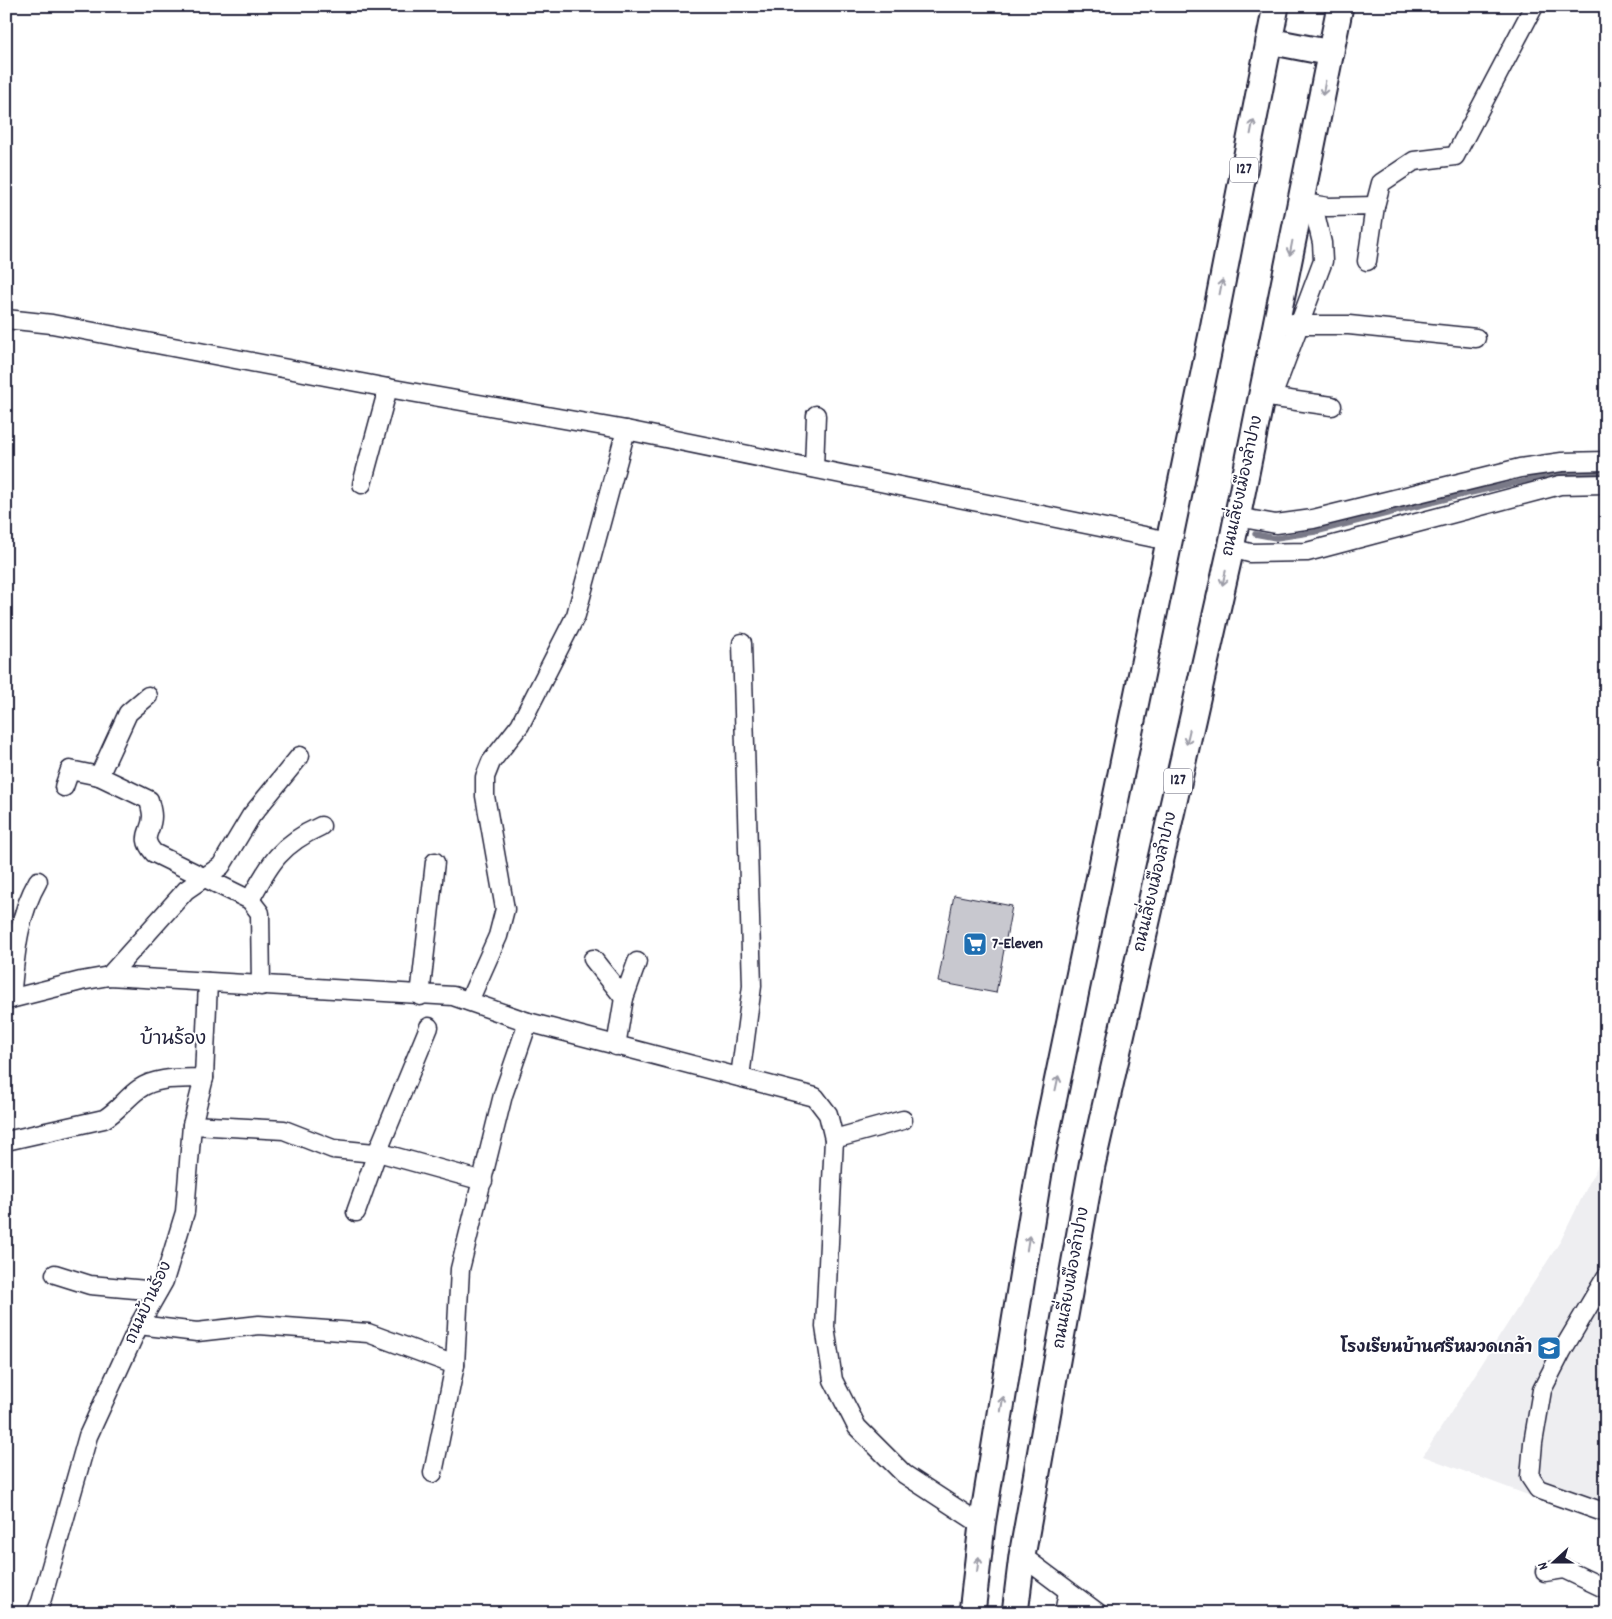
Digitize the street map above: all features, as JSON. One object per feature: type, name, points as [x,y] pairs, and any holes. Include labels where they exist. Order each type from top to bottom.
[{"type":"highway","name":"127","points":[[972,1613],[982,1525],[1041,1160],[1169,541],[1276,6]]},
{"type":"highway","name":"ถนนเลี่ยงเมืองลำปาง","points":[[1014,1613],[1022,1556],[1092,1165],[1237,517],[1267,396],[1288,323],[1340,6]]},
{"type":"highway","points":[[1269,41],[1331,53]]},
{"type":"street","points":[[1367,261],[1375,206],[1381,183],[1414,161],[1455,156],[1534,6]]},
{"type":"street","points":[[1375,206],[1328,207],[1307,204],[1322,243],[1323,261],[1288,323],[1349,325],[1476,338]]},
{"type":"street","points":[[6,319],[52,324],[388,388],[626,430],[814,460],[1169,541]]},
{"type":"street","points":[[362,484],[388,388]]},
{"type":"street","points":[[1267,396],[1332,406]]},
{"type":"street","points":[[814,460],[816,415]]},
{"type":"street","points":[[469,1002],[498,936],[505,909],[485,796],[485,777],[491,762],[520,725],[576,615],[626,430]]},
{"type":"street","points":[[1237,517],[1276,524],[1313,519],[1520,468],[1562,462],[1606,461]]},
{"type":"street","points":[[1560,485],[1562,462]]},
{"type":"street","points":[[1230,548],[1250,553],[1307,552],[1560,485],[1606,484]]},
{"type":"street","points":[[1442,487],[1448,515]]},
{"type":"street","points":[[740,1077],[752,986],[742,643]]},
{"type":"street","points":[[99,776],[128,713],[148,696]]},
{"type":"street","points":[[109,976],[186,890],[205,879],[221,866],[251,816],[300,756]]},
{"type":"street","points":[[64,787],[70,770],[99,776],[149,800],[152,816],[146,836],[147,845],[154,853],[250,900],[260,913],[262,986]]},
{"type":"street","points":[[250,900],[270,863],[300,835],[321,826]]},
{"type":"street","points":[[420,996],[434,862]]},
{"type":"street","points":[[38,881],[27,899],[16,946],[8,1000],[81,981],[109,976],[420,996],[453,996],[528,1022],[815,1098],[828,1114],[834,1139],[825,1327],[833,1380],[857,1427],[904,1474],[982,1525]]},
{"type":"street","points":[[593,959],[624,998]]},
{"type":"street","points":[[616,1046],[624,998],[636,962]]},
{"type":"street","name":"ถนนบ้านร้อง","points":[[36,1613],[41,1602],[88,1436],[139,1325],[164,1280],[185,1212],[192,1125],[204,1078],[208,982]]},
{"type":"street","points":[[433,1473],[455,1365],[460,1269],[503,1095],[528,1022]]},
{"type":"street","points":[[356,1212],[377,1153],[429,1027]]},
{"type":"street","points":[[6,1141],[104,1119],[118,1110],[140,1088],[163,1079],[204,1078]]},
{"type":"street","points":[[834,1139],[903,1120]]},
{"type":"street","points":[[192,1125],[284,1130],[333,1149],[377,1153],[483,1181]]},
{"type":"street","points":[[55,1274],[90,1285],[158,1291]]},
{"type":"street","points":[[1606,1277],[1562,1351],[1542,1390],[1532,1443],[1530,1477],[1538,1489],[1606,1512]]},
{"type":"street","points":[[139,1325],[197,1332],[259,1325],[368,1333],[455,1365]]},
{"type":"street","points":[[1022,1556],[1098,1613]]},
{"type":"street","points":[[1545,1572],[1564,1569],[1606,1589]]},
{"type":"street","points":[[1064,1613],[1068,1592]]},
{"type":"shaded area","name":"โรงเรียนบ้านศรีหมวดเกล้า","points":[[1604,1120],[1606,1120],[1606,1524],[1423,1456],[1561,1240],[1599,1163]]},
{"type":"building","name":"7-Eleven","points":[[954,895],[1012,906],[996,993],[938,982]]},
{"type":"waterway","points":[[1255,534],[1276,538],[1315,532],[1551,475],[1606,472]]},
{"type":"place","name":"7-Eleven","points":[[975,944]]},
{"type":"place","name":"โรงเรียนบ้านศรีหมวดเกล้า","points":[[1549,1348]]},
{"type":"district","name":"บ้านร้อง","points":[[173,1040]]}]
